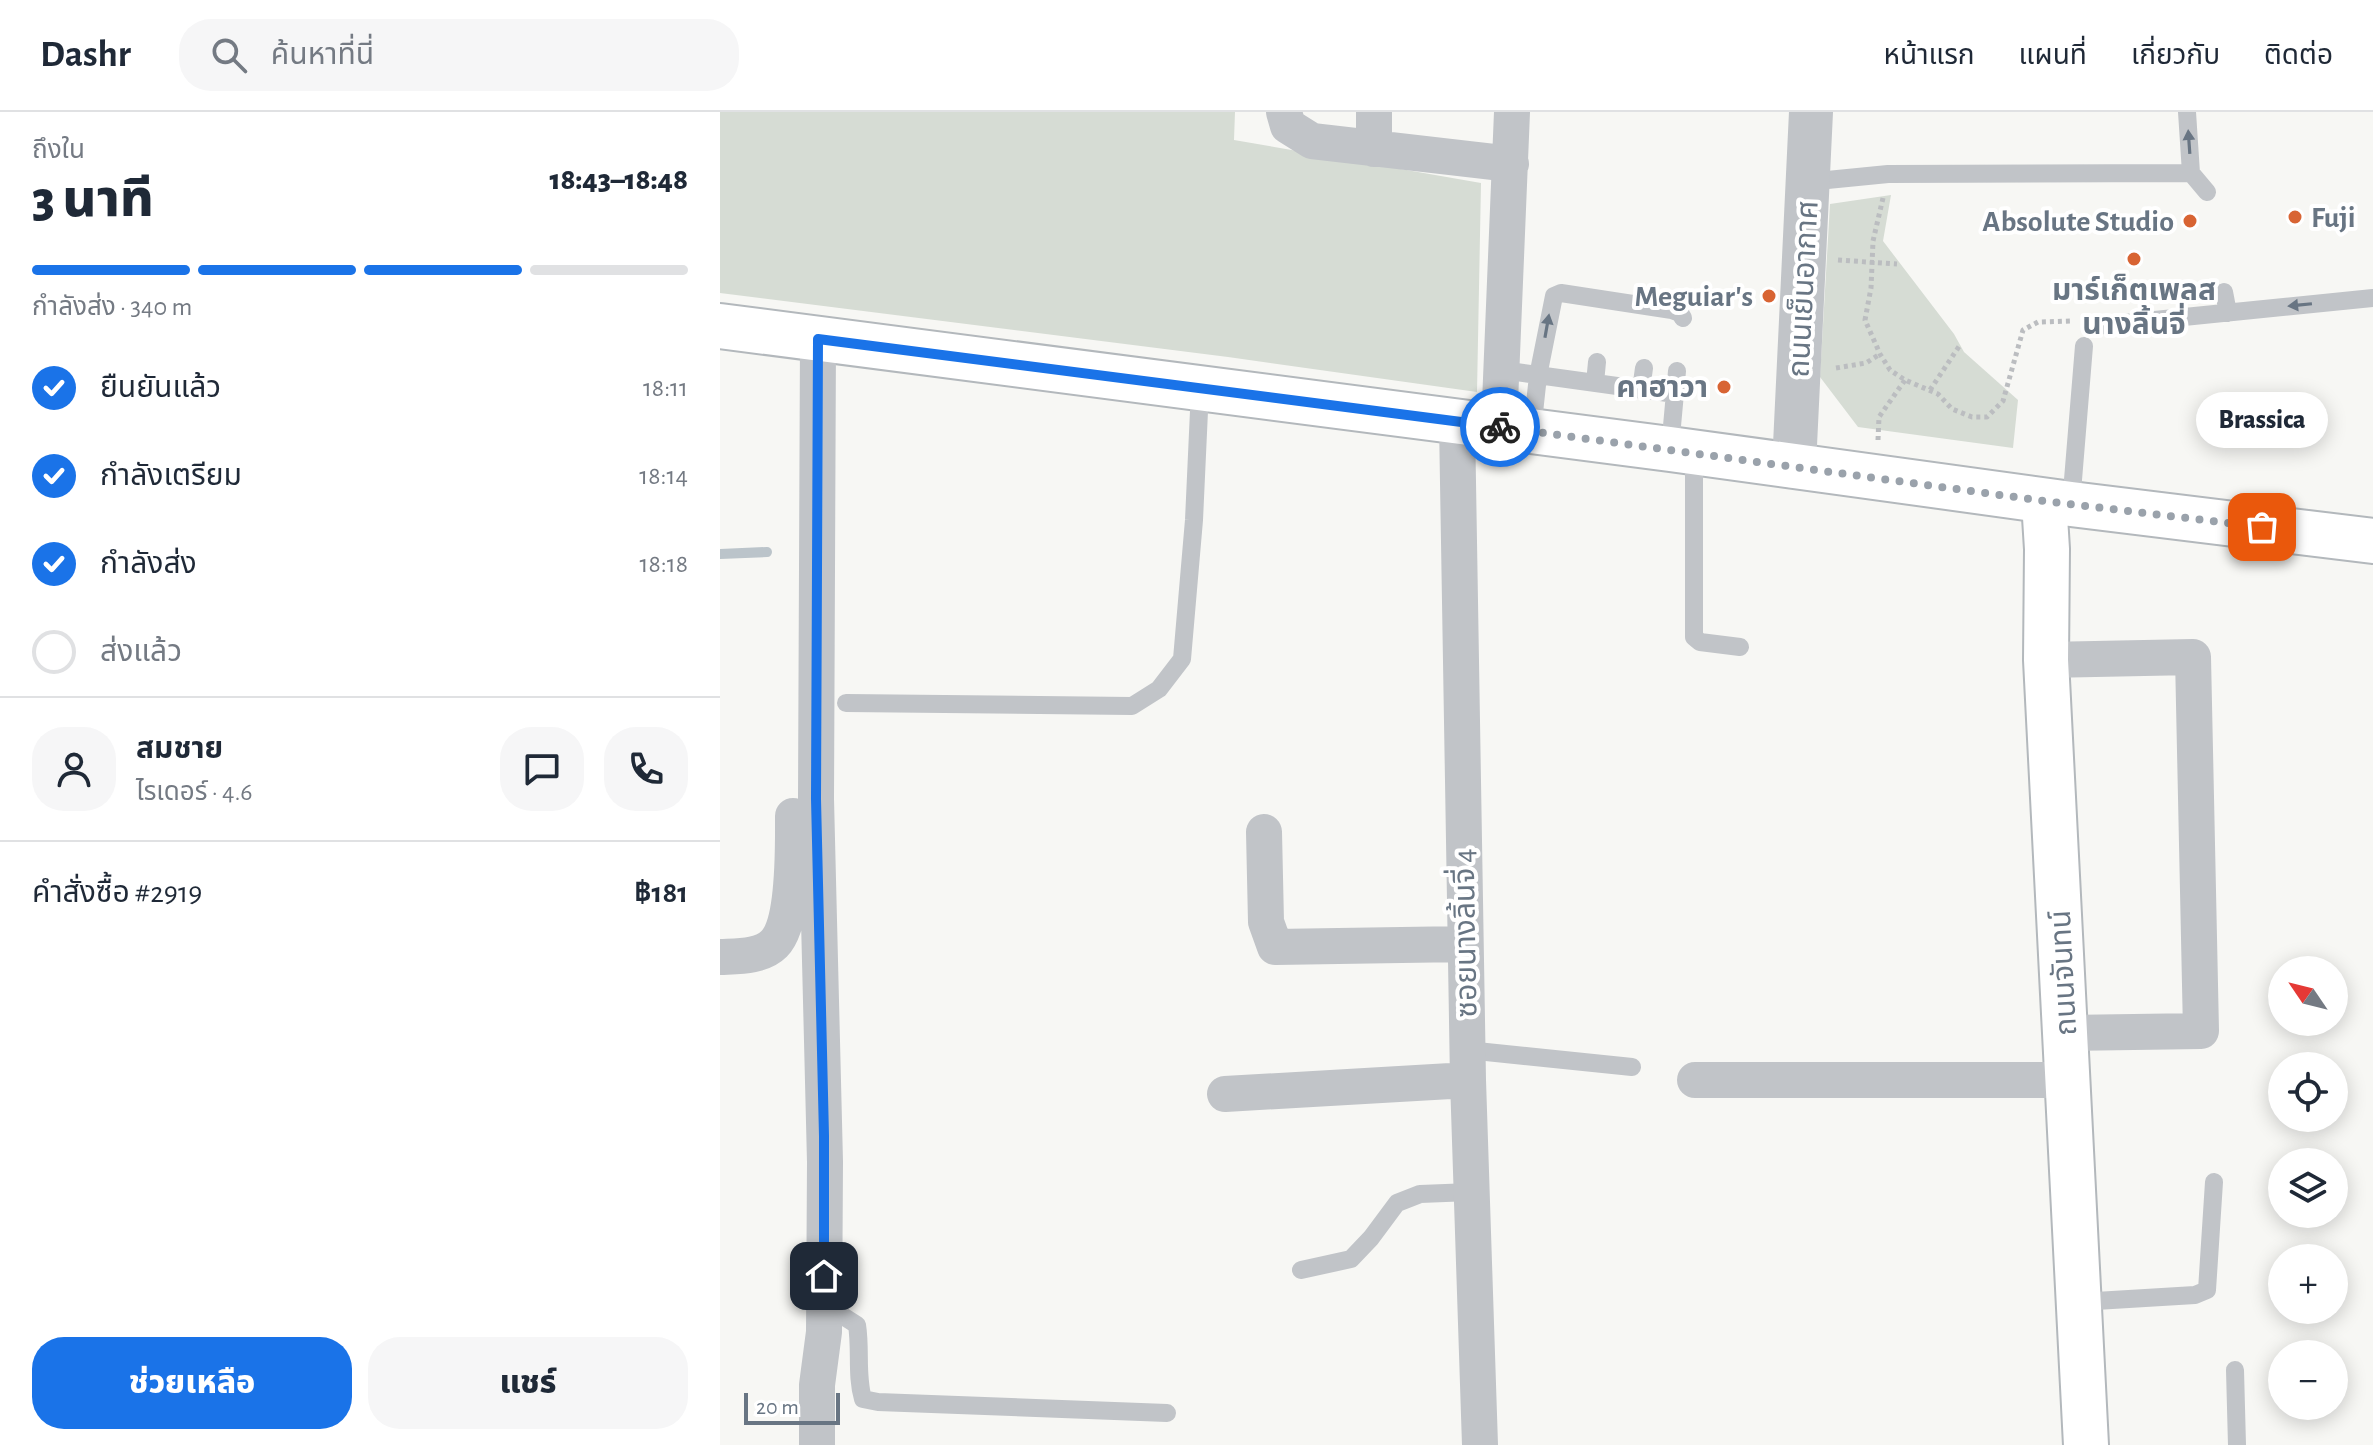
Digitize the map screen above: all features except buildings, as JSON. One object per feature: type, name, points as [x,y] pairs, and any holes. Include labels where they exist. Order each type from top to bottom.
[{"type":"main road","points":[[720,326],[2373,541]]},
{"type":"main road","name":"ถนนจันทน์","points":[[2057,502],[2047,549],[2046,660],[2086,1445]]},
{"type":"street","points":[[1284,112],[1288,126],[1312,141],[1511,164]]},
{"type":"street","points":[[1374,112],[1374,149]]},
{"type":"street","points":[[1512,112],[1502,370],[1516,429]]},
{"type":"street","name":"ถนนเย็นอากาศ","points":[[1794,466],[1811,112]]},
{"type":"street","points":[[817,1445],[817,1385],[824,1332],[825,1162],[816,799],[818,339]]},
{"type":"street","name":"ซอยนางลิ้นจี่ 4","points":[[1457,422],[1465,944],[1480,1445]]},
{"type":"street","points":[[720,957],[748,956],[773,946],[785,926],[793,863],[794,627],[801,512],[819,433]]},
{"type":"street","points":[[2046,660],[2193,657],[2201,1031],[2066,1033]]},
{"type":"street","points":[[1264,832],[1266,922],[1275,947],[1465,944]]},
{"type":"street","points":[[1225,1094],[1468,1065]]},
{"type":"street","points":[[1695,1080],[2068,1080]]},
{"type":"lane","points":[[2187,112],[2191,173],[2207,192]]},
{"type":"lane","points":[[1807,182],[1888,174],[2191,173]]},
{"type":"lane","points":[[2224,292],[2228,313]]},
{"type":"lane","points":[[1516,429],[1538,376],[1554,296],[1561,293],[1603,304],[1652,311],[1672,310],[1683,318]]},
{"type":"lane","points":[[2095,326],[2373,298]]},
{"type":"lane","points":[[2057,502],[2084,346]]},
{"type":"lane","points":[[1595,383],[1597,362]]},
{"type":"lane","points":[[1641,390],[1644,368]]},
{"type":"lane","points":[[1502,370],[1675,394]]},
{"type":"lane","points":[[1677,371],[1675,394],[1682,451],[1694,637],[1700,642],[1740,647]]},
{"type":"lane","points":[[846,703],[1132,706],[1159,689],[1182,659],[1194,520],[1200,389]]},
{"type":"lane","points":[[1468,1065],[1632,1067]]},
{"type":"lane","points":[[2078,1302],[2195,1295],[2207,1290],[2214,1182]]},
{"type":"lane","points":[[1301,1270],[1351,1259],[1397,1203],[1420,1194],[1471,1192]]},
{"type":"lane","points":[[824,1304],[857,1325],[859,1383],[863,1399],[1167,1413]]},
{"type":"lane","points":[[2235,1370],[2237,1445]]},
{"type":"path","points":[[1888,174],[1873,241],[1865,320],[1890,370],[1930,390],[1952,409],[1972,417],[1987,417],[1998,409],[2010,385],[2023,330],[2038,322],[2071,321],[2095,326]]},
{"type":"path","points":[[1836,260],[1897,264]]},
{"type":"path","points":[[1930,390],[1960,345]]},
{"type":"path","points":[[1827,368],[1847,368],[1866,363],[1880,354]]},
{"type":"path","points":[[1878,440],[1879,417],[1905,380]]},
{"type":"shaded area","points":[[720,112],[1235,112],[1234,140],[1481,183],[1477,392],[1228,357],[720,293]]},
{"type":"shaded area","points":[[1891,195],[1883,241],[1954,334],[1964,352],[2018,400],[2013,448],[1858,427],[1820,377],[1830,204]]},
{"type":"waterway","points":[[720,554],[767,552]]},
{"type":"way so far","points":[[1500,427],[2044,501],[2262,527]]},
{"type":"place","name":"Fuji","points":[[2295,217]]},
{"type":"place","name":"Absolute Studio","points":[[2190,221]]},
{"type":"place","name":"มาร์เก็ตเพลส นางลิ้นจี่","points":[[2134,259]]},
{"type":"place","name":"Meguiar's","points":[[1769,296]]},
{"type":"place","name":"คาฮาวา","points":[[1724,387]]},
{"type":"place","name":"Brassica","points":[[2262,527]]},
{"type":"route","points":[[824,1276],[816,799],[818,339],[1500,427]]}]
